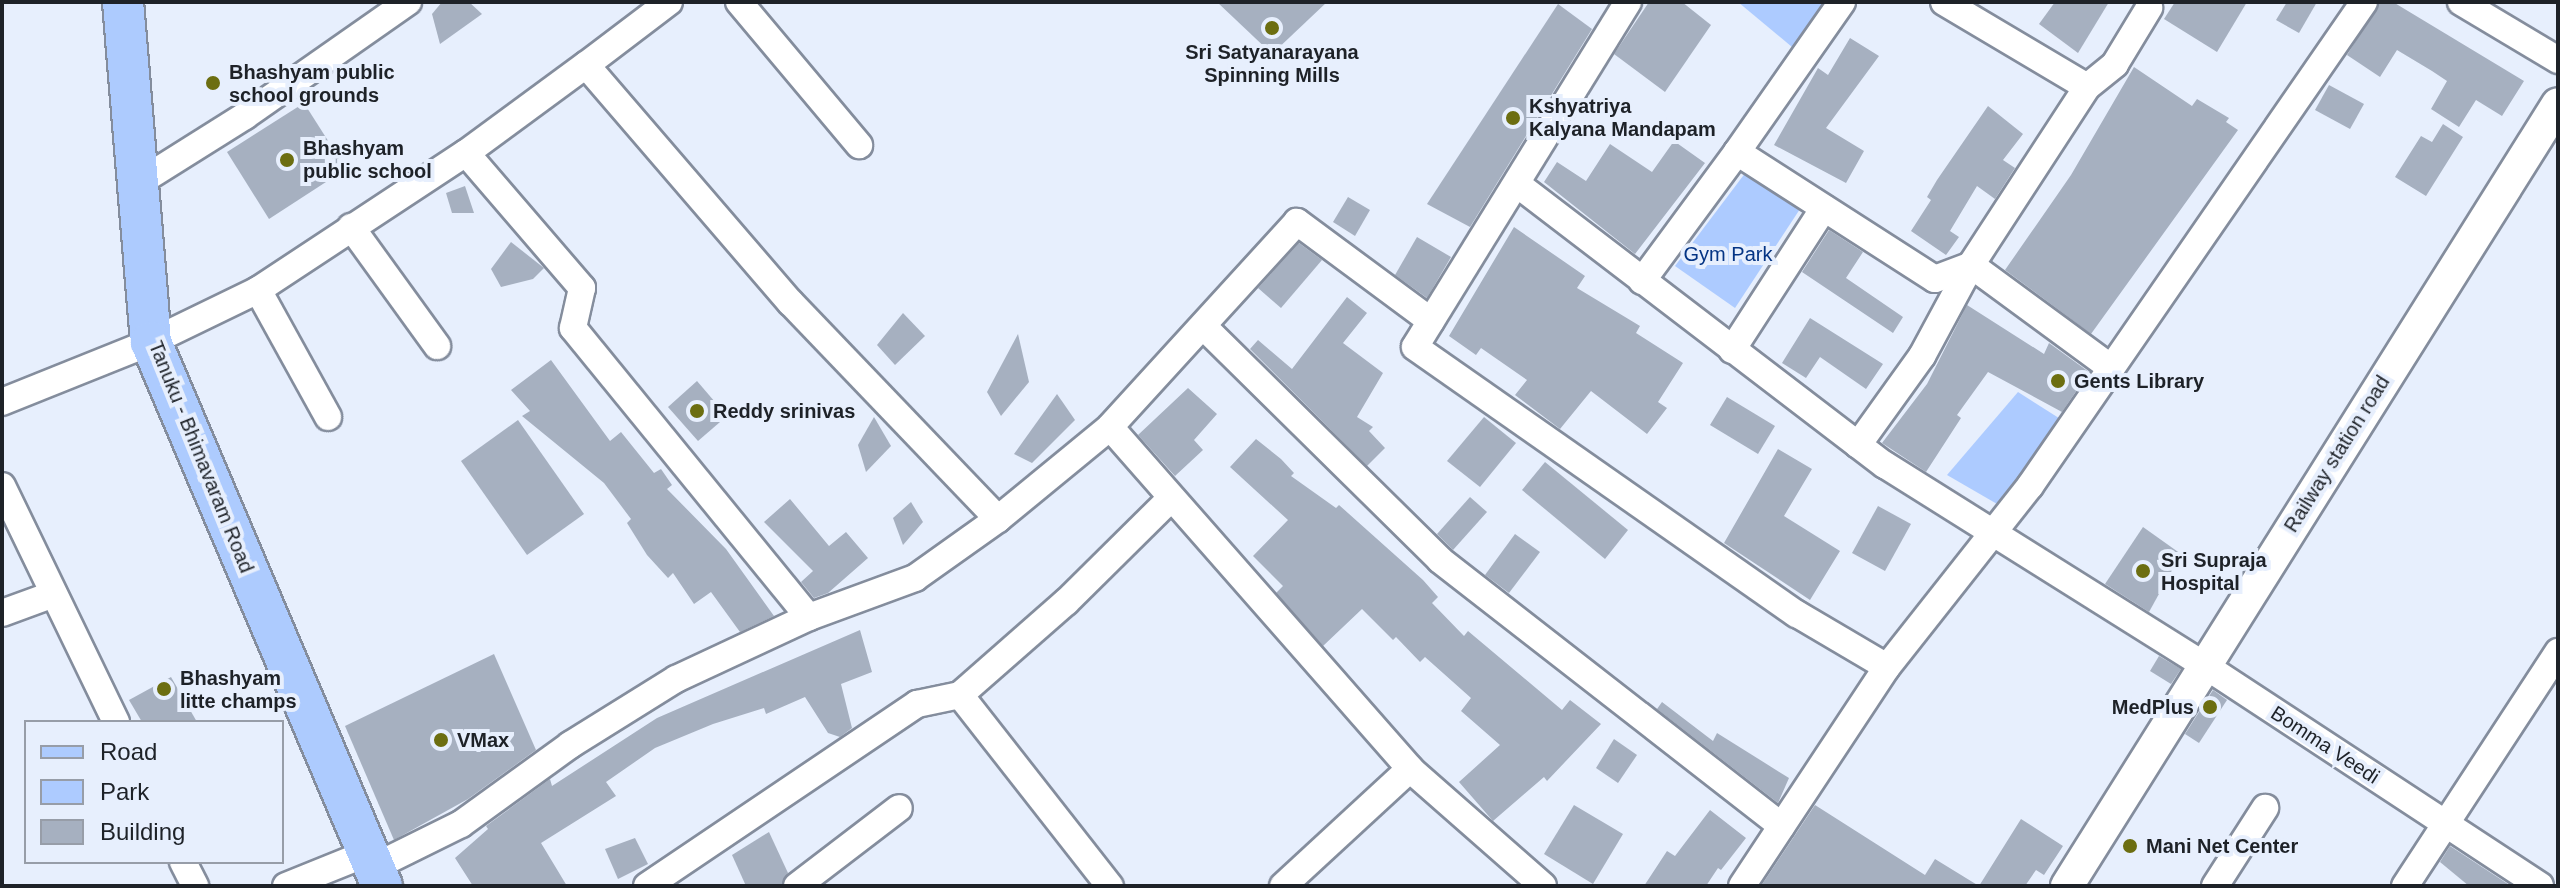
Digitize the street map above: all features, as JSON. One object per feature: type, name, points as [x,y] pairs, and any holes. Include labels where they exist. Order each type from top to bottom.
[{"type":"main road","name":"Tanuku - Bhimavaram Road","points":[[126,3],[151,342],[375,869]]},
{"type":"street","points":[[138,183],[245,116],[408,2]]},
{"type":"street","points":[[2,402],[151,342],[258,290],[466,153],[669,2]]},
{"type":"street","points":[[739,2],[859,145]]},
{"type":"street","points":[[1628,2],[1415,347],[1797,614],[1887,667]]},
{"type":"street","points":[[1642,281],[1842,2]]},
{"type":"street","points":[[1944,2],[2087,87]]},
{"type":"street","points":[[1742,886],[1887,667],[1993,533],[2364,2]]},
{"type":"street","points":[[2461,2],[2558,60]]},
{"type":"street","points":[[1858,445],[1922,356],[1971,265],[2087,87],[2115,64],[2149,8]]},
{"type":"street","points":[[586,65],[791,303],[998,519]]},
{"type":"street","name":"Railway station road","points":[[2067,886],[2558,104]]},
{"type":"street","points":[[1737,152],[1935,279],[1971,265]]},
{"type":"street","points":[[466,153],[582,288],[573,328],[809,617]]},
{"type":"street","name":"Bomma Veedi","points":[[1517,184],[1858,445],[2204,665],[2540,886]]},
{"type":"street","points":[[1732,350],[1824,208]]},
{"type":"street","points":[[286,886],[375,869],[461,824],[570,745],[676,679],[809,617],[915,578],[998,519],[1110,427],[1297,222],[1431,321]]},
{"type":"street","points":[[351,227],[437,346]]},
{"type":"street","points":[[1971,265],[2111,368]]},
{"type":"street","points":[[258,290],[328,417]]},
{"type":"street","points":[[1203,326],[1440,560],[1782,826]]},
{"type":"street","points":[[1110,427],[1410,769],[1543,886]]},
{"type":"street","points":[[2,486],[115,720]]},
{"type":"street","points":[[647,886],[917,704],[960,695],[1066,602],[1170,499]]},
{"type":"street","points":[[2,613],[54,594]]},
{"type":"street","points":[[2405,886],[2558,652]]},
{"type":"street","points":[[960,695],[1095,882]]},
{"type":"street","points":[[1283,886],[1410,769]]},
{"type":"street","points":[[797,886],[899,808]]},
{"type":"street","points":[[2215,886],[2265,808]]},
{"type":"street","points":[[184,864],[195,886]]},
{"type":"green space","points":[[1738,2],[1831,2],[1798,52]]},
{"type":"green space","name":"Gym Park","points":[[1746,172],[1800,209],[1735,308],[1675,266]]},
{"type":"green space","points":[[2018,392],[2062,420],[2004,508],[1947,475]]},
{"type":"building","points":[[442,2],[469,2],[482,14],[440,44],[432,14]]},
{"type":"building","name":"Sri Satyanarayana Spinning Mills","points":[[1217,2],[1327,2],[1272,54]]},
{"type":"building","points":[[1649,2],[1682,2],[1711,25],[1665,92],[1614,54]]},
{"type":"building","points":[[2055,2],[2109,2],[2078,53],[2039,24]]},
{"type":"building","points":[[2175,2],[2247,2],[2217,52],[2164,19]]},
{"type":"building","points":[[2287,2],[2317,2],[2299,33],[2276,20]]},
{"type":"building","points":[[2380,2],[2393,2],[2524,81],[2502,116],[2476,100],[2459,127],[2431,109],[2447,81],[2432,71],[2397,50],[2380,77],[2347,55]]},
{"type":"building","name":"Kshyatriya Kalyana Mandapam","points":[[1558,4],[1592,29],[1470,227],[1427,204]]},
{"type":"building","points":[[1850,38],[1879,56],[1826,128],[1864,151],[1846,183],[1774,145],[1818,68],[1828,75]]},
{"type":"building","points":[[2134,67],[2192,106],[2197,99],[2229,118],[2226,122],[2238,130],[2091,334],[2005,270],[2071,175]]},
{"type":"building","points":[[2329,85],[2364,104],[2350,129],[2315,110]]},
{"type":"building","name":"Bhashyam public school","points":[[304,103],[346,169],[269,219],[227,152]]},
{"type":"building","points":[[1988,106],[2023,134],[2003,160],[2015,168],[1995,199],[1977,186],[1950,231],[1959,237],[1946,255],[1911,231],[1931,200],[1927,197],[1937,180]]},
{"type":"building","points":[[2443,124],[2463,137],[2426,196],[2395,177],[2421,136],[2432,142]]},
{"type":"building","points":[[1674,141],[1705,163],[1635,254],[1544,182],[1557,162],[1586,181],[1610,144],[1652,172]]},
{"type":"building","points":[[465,186],[474,213],[452,213],[446,193]]},
{"type":"building","points":[[1348,197],[1370,210],[1355,236],[1333,222]]},
{"type":"building","points":[[1514,227],[1585,276],[1577,288],[1640,326],[1636,333],[1683,363],[1658,402],[1667,408],[1647,434],[1591,391],[1560,429],[1515,395],[1527,380],[1481,348],[1476,355],[1449,336]]},
{"type":"building","points":[[1829,230],[1863,252],[1846,278],[1903,317],[1893,333],[1802,272]]},
{"type":"building","points":[[1417,237],[1451,257],[1427,298],[1395,275]]},
{"type":"building","points":[[511,242],[544,268],[533,279],[501,287],[491,269]]},
{"type":"building","points":[[1299,243],[1322,260],[1281,308],[1258,288]]},
{"type":"building","points":[[1347,297],[1367,313],[1343,343],[1383,373],[1357,417],[1373,427],[1369,431],[1385,448],[1367,466],[1250,349],[1258,340],[1292,369]]},
{"type":"building","points":[[1967,305],[2044,354],[2049,343],[2089,372],[2062,412],[1988,372],[1957,415],[1961,418],[1926,472],[1882,443],[1927,384]]},
{"type":"building","points":[[903,313],[925,336],[895,365],[877,345]]},
{"type":"building","points":[[1810,318],[1883,364],[1866,389],[1820,357],[1806,378],[1782,363]]},
{"type":"building","points":[[1018,334],[1029,382],[1001,416],[987,392]]},
{"type":"building","points":[[551,360],[610,441],[621,432],[654,473],[661,469],[672,485],[667,489],[726,549],[774,616],[740,632],[711,592],[694,604],[673,573],[668,578],[647,555],[627,523],[631,519],[604,483],[522,416],[530,411],[511,390]]},
{"type":"building","name":"Reddy srinivas","points":[[697,381],[727,416],[698,441],[668,407]]},
{"type":"building","points":[[1188,388],[1217,414],[1194,440],[1203,450],[1175,476],[1138,435]]},
{"type":"building","points":[[1057,394],[1075,420],[1032,463],[1014,454]]},
{"type":"building","points":[[1727,397],[1775,426],[1758,454],[1710,425]]},
{"type":"building","points":[[874,417],[891,446],[866,472],[858,445]]},
{"type":"building","points":[[1484,417],[1516,443],[1480,487],[1447,461]]},
{"type":"building","points":[[518,420],[584,514],[527,555],[461,461]]},
{"type":"building","points":[[1256,439],[1281,459],[1294,473],[1291,476],[1336,508],[1339,505],[1423,580],[1438,597],[1432,603],[1464,636],[1468,631],[1562,710],[1570,700],[1601,724],[1547,781],[1544,777],[1493,821],[1459,782],[1500,745],[1461,711],[1471,698],[1425,657],[1420,662],[1396,637],[1393,640],[1362,609],[1323,646],[1276,593],[1283,586],[1253,556],[1288,520],[1230,467]]},
{"type":"building","points":[[1778,449],[1812,469],[1784,516],[1840,551],[1810,600],[1724,543]]},
{"type":"building","points":[[1545,462],[1628,530],[1605,559],[1522,490]]},
{"type":"building","points":[[1470,497],[1487,512],[1453,550],[1437,534]]},
{"type":"building","points":[[790,499],[829,546],[846,532],[868,558],[828,593],[814,598],[801,582],[813,571],[764,522]]},
{"type":"building","points":[[911,502],[923,522],[903,545],[893,518]]},
{"type":"building","points":[[1878,506],[1911,524],[1885,571],[1852,553]]},
{"type":"building","name":"Sri Supraja Hospital","points":[[2143,527],[2181,554],[2149,612],[2105,584]]},
{"type":"building","points":[[1515,534],[1540,552],[1509,593],[1485,575]]},
{"type":"building","points":[[860,630],[872,672],[841,684],[852,728],[840,737],[828,733],[805,697],[766,714],[764,708],[713,724],[655,748],[606,782],[616,796],[541,843],[567,886],[473,886],[455,858],[488,829],[486,826],[550,779],[552,786],[657,718]]},
{"type":"building","name":"VMax","points":[[494,654],[536,750],[468,799],[394,840],[345,726]]},
{"type":"building","points":[[2159,656],[2181,669],[2171,684],[2150,671]]},
{"type":"building","name":"Bhashyam litte champs","points":[[171,677],[196,720],[141,720],[129,700]]},
{"type":"building","name":"MedPlus","points":[[2213,690],[2227,700],[2199,743],[2185,734]]},
{"type":"building","points":[[1662,702],[1713,741],[1717,733],[1789,778],[1778,803],[1657,709]]},
{"type":"building","points":[[1614,739],[1637,755],[1618,783],[1596,768]]},
{"type":"building","points":[[1574,805],[1623,834],[1593,884],[1544,854]]},
{"type":"building","points":[[1815,805],[1925,875],[1935,859],[1979,886],[1761,886]]},
{"type":"building","points":[[1710,810],[1746,838],[1721,870],[1718,868],[1706,886],[1644,886],[1667,851],[1675,856]]},
{"type":"building","points":[[2021,819],[2063,846],[2044,875],[2036,870],[2025,886],[1979,886]]},
{"type":"building","points":[[769,832],[788,873],[781,886],[746,886],[732,855]]},
{"type":"building","points":[[635,838],[648,864],[618,879],[605,849]]},
{"type":"building","points":[[2450,846],[2511,886],[2469,886],[2440,862]]},
{"type":"place","name":"Sri Satyanarayana Spinning Mills","points":[[1272,28]]},
{"type":"place","name":"Bhashyam public school grounds","points":[[213,83]]},
{"type":"place","name":"Kshyatriya Kalyana Mandapam","points":[[1513,118]]},
{"type":"place","name":"Bhashyam public school","points":[[287,160]]},
{"type":"place","name":"Gents Library","points":[[2058,381]]},
{"type":"place","name":"Reddy srinivas","points":[[697,411]]},
{"type":"place","name":"Sri Supraja Hospital","points":[[2143,571]]},
{"type":"place","name":"Bhashyam litte champs","points":[[164,689]]},
{"type":"place","name":"MedPlus","points":[[2210,707]]},
{"type":"place","name":"VMax","points":[[441,740]]},
{"type":"place","name":"Mani Net Center","points":[[2130,846]]}]
